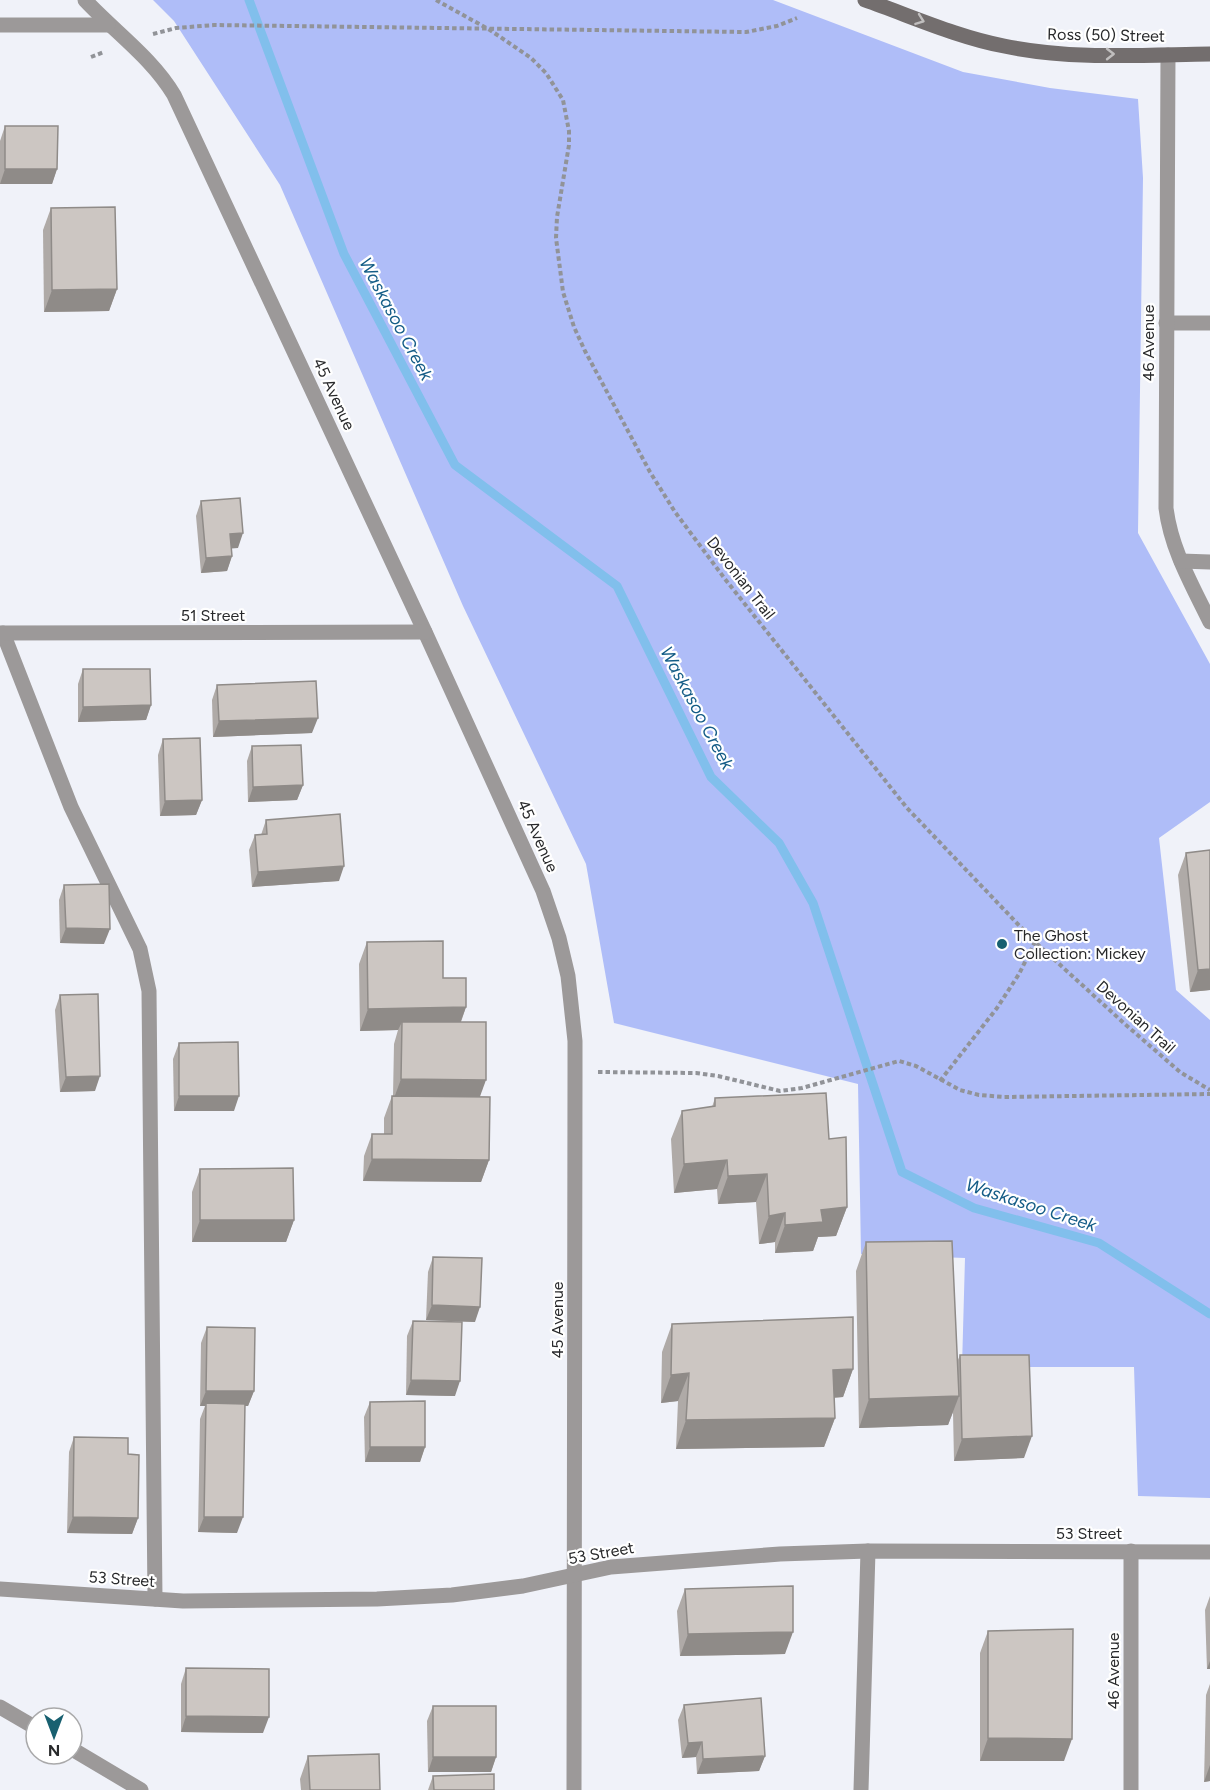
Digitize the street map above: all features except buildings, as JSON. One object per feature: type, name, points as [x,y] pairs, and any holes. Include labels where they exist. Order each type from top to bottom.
[{"type":"main road","name":"Ross (50) Street","points":[[865,0],[961,34],[1003,46],[1053,54],[1210,54]]},
{"type":"street","name":"45 Avenue","points":[[85,0],[108,25],[151,64],[174,95],[425,632],[543,891],[559,938],[568,976],[575,1041],[574,1790]]},
{"type":"street","points":[[0,25],[108,25]]},
{"type":"street","name":"46 Avenue","points":[[1168,55],[1166,507],[1168,527],[1181,561],[1210,622]]},
{"type":"street","points":[[1166,323],[1210,323]]},
{"type":"street","points":[[1181,561],[1210,562]]},
{"type":"street","name":"51 Street","points":[[2,633],[425,632]]},
{"type":"street","points":[[2,633],[71,807],[140,949],[149,991],[155,1599]]},
{"type":"street","points":[[861,1790],[868,1551]]},
{"type":"street","name":"53 Street","points":[[0,1589],[155,1599],[301,1601],[377,1599],[523,1586],[610,1567],[780,1554],[868,1551],[1210,1552]]},
{"type":"street","name":"46 Avenue","points":[[1131,1551],[1131,1790]]},
{"type":"street","points":[[0,1707],[24,1721]]},
{"type":"street","points":[[84,1756],[141,1790]]},
{"type":"path","name":"Devonian Trail","points":[[436,0],[490,30],[531,58],[546,73],[563,100],[569,131],[569,145],[557,217],[556,238],[563,292],[574,327],[585,351],[650,472],[675,512],[724,579],[908,808],[1035,942],[1180,1072],[1210,1092]]},
{"type":"path","points":[[150,34],[176,28],[214,25],[746,32],[777,26],[797,18]]},
{"type":"path","points":[[940,1081],[997,1008],[1019,974],[1035,942]]},
{"type":"path","points":[[575,1072],[696,1073],[780,1091],[802,1088],[899,1061],[916,1066],[960,1090],[979,1095],[1004,1097],[1210,1092]]},
{"type":"shaded area","points":[[153,0],[773,0],[963,72],[1050,88],[1138,99],[1143,178],[1138,533],[1210,664],[1210,802],[1159,838],[1176,990],[1210,1020],[1210,1498],[1138,1496],[1134,1367],[962,1367],[965,1258],[861,1254],[858,1084],[614,1023],[586,864],[463,606],[280,185],[174,21]]},
{"type":"waterway","name":"Waskasoo Creek","points":[[249,0],[344,254],[455,465],[617,586],[711,777],[779,843],[813,903],[902,1172],[974,1208],[1099,1243],[1210,1314]]},
{"type":"place","name":"The Ghost Collection: Mickey","points":[[1002,944]]}]
